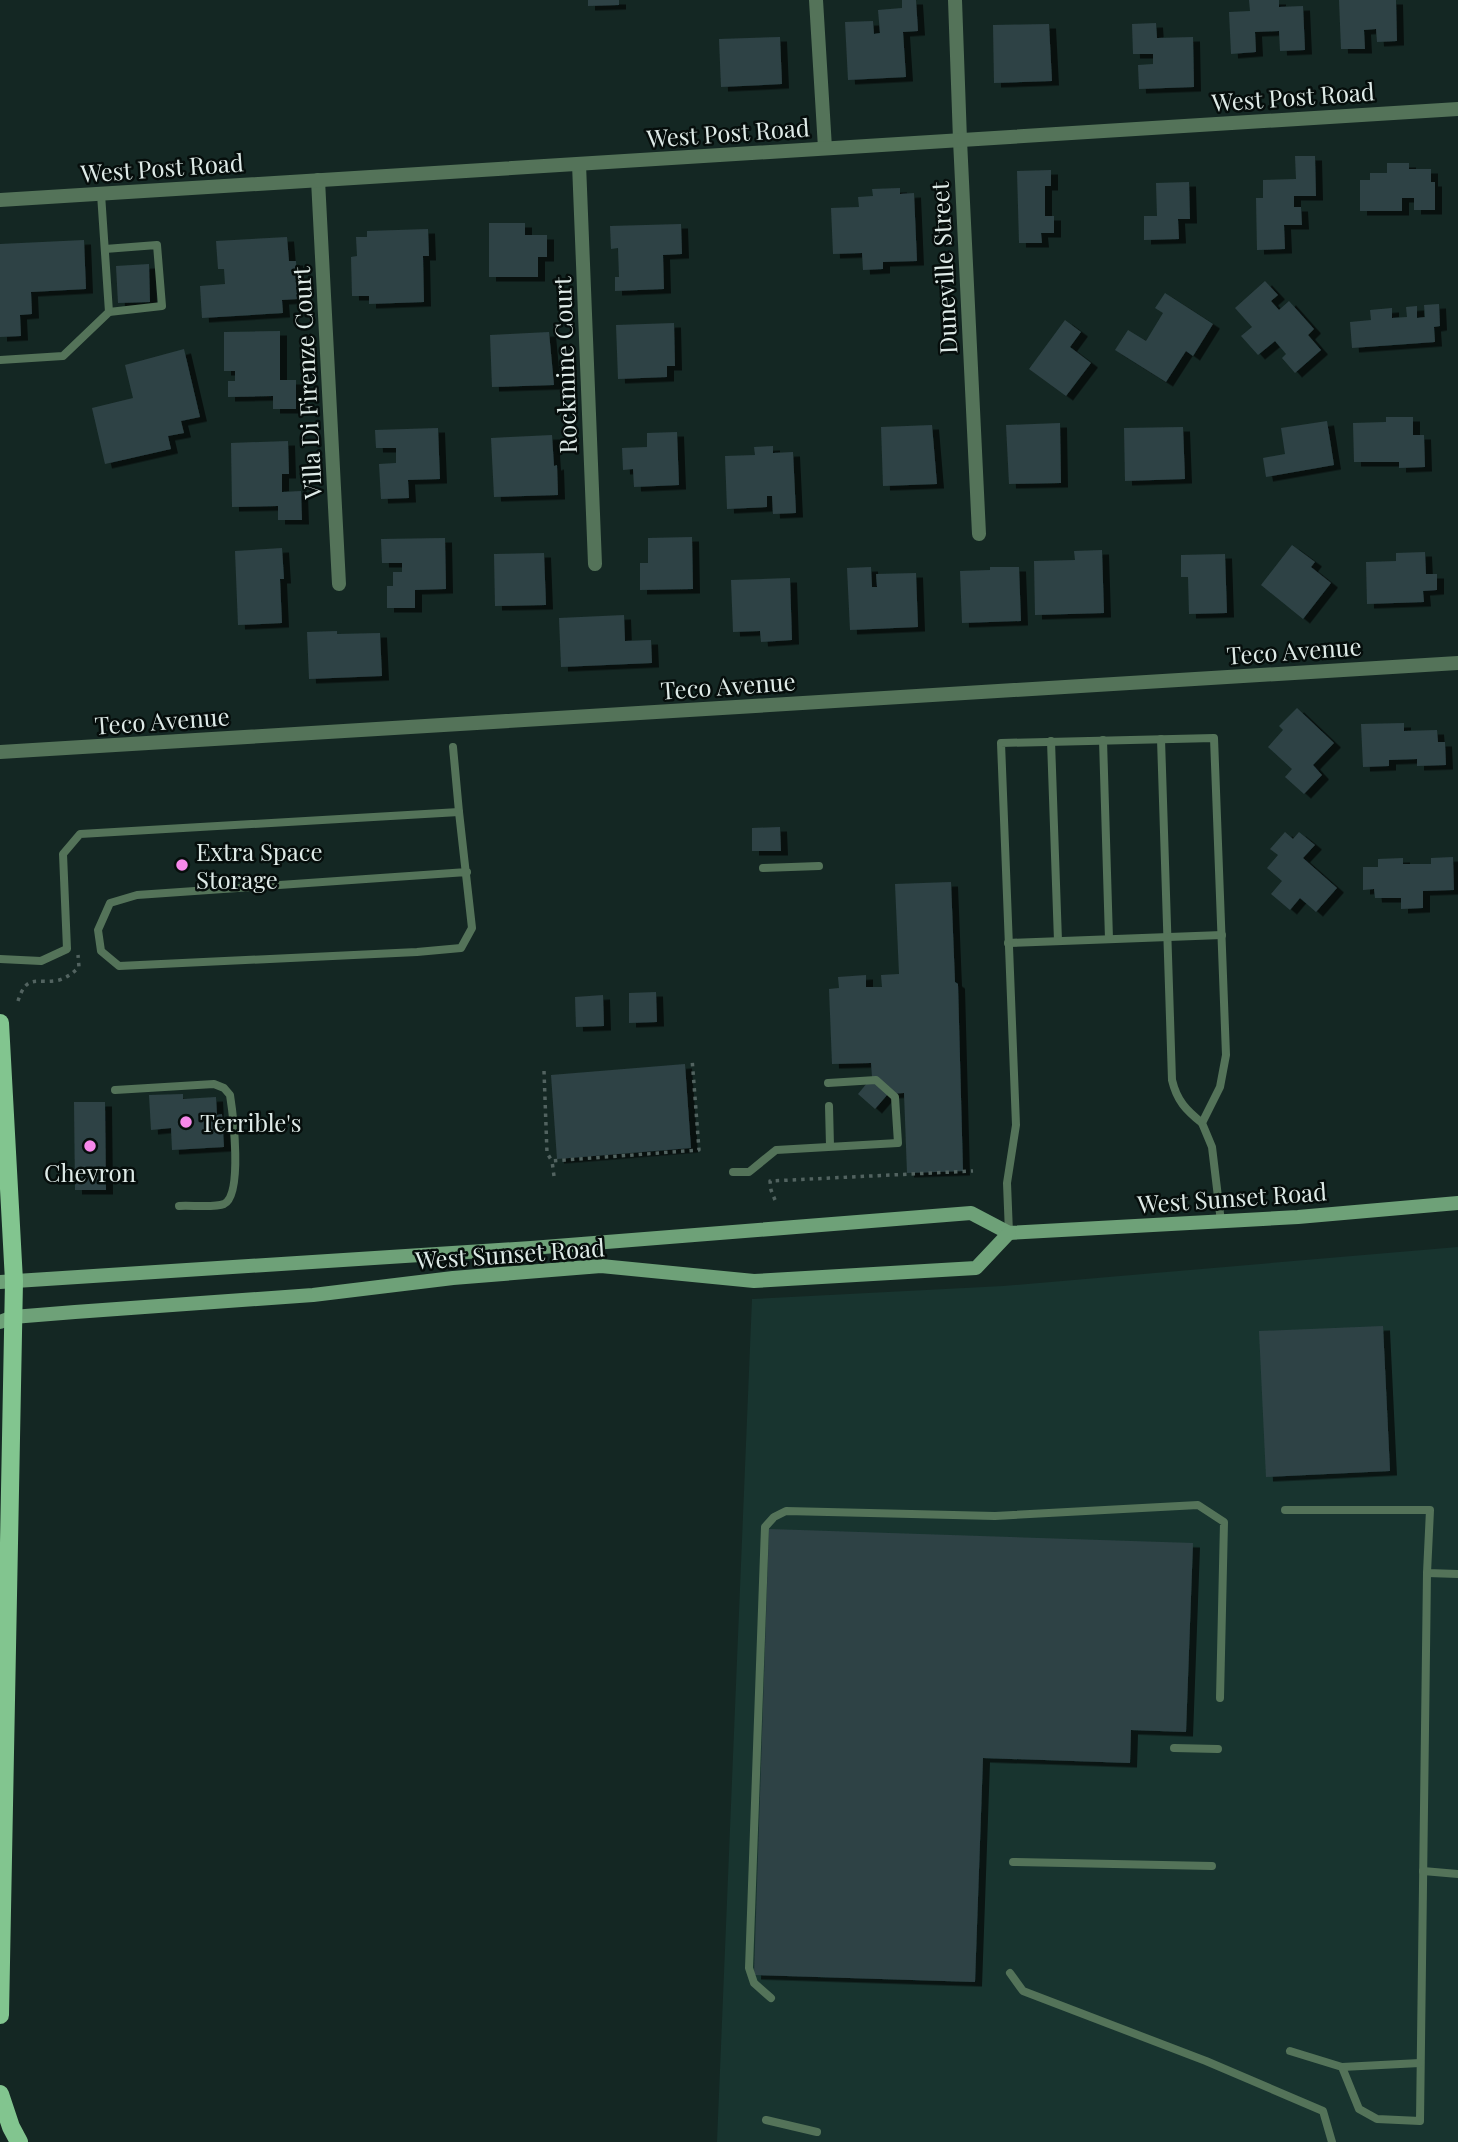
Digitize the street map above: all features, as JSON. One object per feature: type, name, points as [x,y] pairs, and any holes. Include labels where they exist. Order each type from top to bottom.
[{"type":"main road","points":[[0,1023],[7,1282],[0,2015]]},
{"type":"main road","name":"West Sunset Road","points":[[7,1282],[531,1248],[971,1213],[1009,1233],[1221,1222],[1458,1203]]},
{"type":"main road","name":"West Sunset Road","points":[[7,1320],[313,1295],[453,1278],[601,1266],[754,1281],[976,1268],[1009,1233]]},
{"type":"main road","points":[[0,2094],[19,2142]]},
{"type":"street","points":[[816,0],[825,148]]},
{"type":"street","name":"Duneville Street","points":[[955,0],[979,534]]},
{"type":"street","name":"West Post Road","points":[[0,200],[1458,109]]},
{"type":"street","name":"Rockmine Court","points":[[579,164],[595,564]]},
{"type":"street","name":"Villa Di Firenze Court","points":[[318,180],[339,584]]},
{"type":"street","name":"Teco Avenue","points":[[0,752],[1458,663]]},
{"type":"lane","points":[[101,194],[109,312]]},
{"type":"lane","points":[[0,360],[63,356],[109,312],[162,306],[157,245],[105,249]]},
{"type":"lane","points":[[1009,1233],[1007,1183],[1016,1125],[1001,743],[1214,738],[1226,1055],[1220,1087],[1202,1123]]},
{"type":"lane","points":[[1161,739],[1172,1080],[1182,1107],[1202,1123],[1212,1147],[1221,1222]]},
{"type":"lane","points":[[1102,740],[1109,939]]},
{"type":"lane","points":[[1051,741],[1058,941]]},
{"type":"lane","points":[[453,747],[467,872],[472,928],[461,948],[119,966],[101,951],[98,930],[110,903],[136,895],[467,872]]},
{"type":"lane","points":[[0,960],[41,961],[67,949],[64,854],[80,834],[459,812]]},
{"type":"lane","points":[[763,869],[818,866]]},
{"type":"lane","points":[[1008,943],[1222,935]]},
{"type":"lane","points":[[733,1172],[749,1172],[776,1150],[898,1143],[895,1097],[876,1080],[828,1083]]},
{"type":"lane","points":[[115,1090],[215,1084],[230,1095],[235,1167],[230,1198],[223,1204],[179,1206]]},
{"type":"lane","points":[[829,1106],[830,1146]]},
{"type":"lane","points":[[771,1998],[754,1983],[750,1968],[765,1527],[774,1517],[786,1511],[995,1516],[1198,1505],[1224,1522],[1220,1698]]},
{"type":"lane","points":[[1285,1510],[1430,1510],[1420,2121],[1377,2119],[1359,2109],[1342,2067]]},
{"type":"lane","points":[[1427,1573],[1458,1574]]},
{"type":"lane","points":[[1174,1748],[1218,1749]]},
{"type":"lane","points":[[1013,1863],[1212,1866]]},
{"type":"lane","points":[[1423,1871],[1458,1874]]},
{"type":"lane","points":[[1010,1973],[1023,1991],[1206,2061],[1323,2111],[1332,2142]]},
{"type":"lane","points":[[1290,2050],[1342,2067],[1420,2063]]},
{"type":"lane","points":[[766,2120],[817,2132]]},
{"type":"path","points":[[552,1161],[699,1150],[692,1058]]},
{"type":"path","points":[[544,1071],[547,1153],[552,1161],[554,1176]]},
{"type":"path","points":[[775,1200],[770,1181],[973,1171]]},
{"type":"shaded area","points":[[1458,1247],[1458,2142],[717,2142],[752,1299],[1003,1286]]},
{"type":"building","points":[[588,0],[619,0],[619,5],[588,6]]},
{"type":"building","points":[[902,0],[916,0],[918,31],[903,32],[906,77],[848,80],[845,22],[873,21],[874,34],[880,33],[878,10],[902,8]]},
{"type":"building","points":[[1249,0],[1279,0],[1279,7],[1303,6],[1305,50],[1280,51],[1279,31],[1255,32],[1256,52],[1231,54],[1229,12],[1250,11]]},
{"type":"building","points":[[1339,0],[1396,0],[1397,41],[1377,42],[1376,29],[1364,30],[1365,49],[1341,49]]},
{"type":"building","points":[[1156,23],[1157,38],[1193,37],[1194,87],[1139,89],[1138,65],[1153,64],[1153,54],[1133,54],[1132,24]]},
{"type":"building","points":[[1049,24],[1052,81],[994,83],[993,25]]},
{"type":"building","points":[[780,37],[782,84],[721,87],[719,39]]},
{"type":"building","points":[[1295,156],[1315,156],[1316,196],[1294,196],[1294,207],[1301,207],[1302,225],[1284,225],[1285,249],[1257,250],[1256,198],[1263,198],[1263,180],[1296,179]]},
{"type":"building","points":[[1387,163],[1409,163],[1409,169],[1431,169],[1431,182],[1435,182],[1435,210],[1414,210],[1414,198],[1402,198],[1402,211],[1360,211],[1360,180],[1370,180],[1370,173],[1387,173]]},
{"type":"building","points":[[1051,170],[1051,186],[1045,186],[1045,216],[1054,216],[1054,233],[1041,233],[1042,243],[1019,243],[1017,171]]},
{"type":"building","points":[[1189,182],[1190,219],[1178,219],[1179,239],[1144,240],[1144,216],[1157,216],[1156,183]]},
{"type":"building","points":[[900,188],[900,194],[914,193],[917,261],[883,262],[883,269],[863,270],[862,253],[833,254],[831,208],[859,207],[858,197],[873,196],[872,189]]},
{"type":"building","points":[[489,223],[525,223],[525,235],[547,235],[547,257],[538,257],[538,277],[489,277]]},
{"type":"building","points":[[681,224],[682,254],[663,255],[664,289],[615,291],[615,277],[619,277],[618,248],[611,249],[610,226]]},
{"type":"building","points":[[428,229],[429,256],[423,256],[424,302],[369,304],[369,296],[352,296],[351,257],[357,256],[356,237],[367,237],[367,231]]},
{"type":"building","points":[[287,237],[289,261],[296,261],[298,299],[282,300],[283,313],[202,318],[200,286],[225,284],[224,269],[218,269],[216,241]]},
{"type":"building","points":[[84,240],[86,289],[31,292],[32,314],[20,315],[21,336],[0,337],[0,244]]},
{"type":"building","points":[[149,264],[150,302],[118,303],[116,266]]},
{"type":"building","points":[[1265,281],[1278,295],[1271,301],[1279,310],[1289,301],[1314,329],[1308,335],[1321,350],[1295,373],[1282,358],[1286,354],[1275,341],[1258,355],[1241,336],[1252,327],[1235,308]]},
{"type":"building","points":[[1165,293],[1213,324],[1193,356],[1186,351],[1166,382],[1115,350],[1128,330],[1146,341],[1163,313],[1155,308]]},
{"type":"building","points":[[1439,304],[1440,326],[1434,327],[1435,342],[1352,348],[1350,322],[1371,320],[1370,310],[1392,308],[1392,318],[1407,317],[1406,307],[1417,306],[1417,318],[1425,317],[1424,305]]},
{"type":"building","points":[[1065,320],[1081,332],[1070,347],[1091,363],[1066,396],[1029,369]]},
{"type":"building","points":[[674,323],[675,366],[667,366],[667,377],[618,379],[616,325]]},
{"type":"building","points":[[280,331],[280,380],[296,380],[296,409],[273,409],[273,396],[228,397],[228,381],[235,381],[235,371],[224,371],[224,332]]},
{"type":"building","points":[[549,332],[554,385],[492,387],[490,335]]},
{"type":"building","points":[[184,349],[200,417],[181,421],[184,433],[168,436],[171,449],[105,464],[92,408],[133,398],[125,365]]},
{"type":"building","points":[[1386,417],[1413,417],[1413,435],[1424,435],[1425,467],[1399,468],[1399,462],[1354,462],[1353,423],[1386,422]]},
{"type":"building","points":[[1327,421],[1334,465],[1266,477],[1263,458],[1285,454],[1281,428]]},
{"type":"building","points":[[1060,423],[1061,483],[1009,484],[1006,425]]},
{"type":"building","points":[[932,425],[937,484],[883,486],[881,427]]},
{"type":"building","points":[[1183,427],[1185,479],[1125,481],[1124,428]]},
{"type":"building","points":[[438,428],[440,479],[408,480],[409,498],[381,499],[379,464],[396,463],[396,448],[376,448],[375,430]]},
{"type":"building","points":[[677,432],[679,485],[634,487],[633,469],[623,470],[622,448],[647,447],[647,433]]},
{"type":"building","points":[[552,435],[558,495],[494,497],[491,438]]},
{"type":"building","points":[[288,441],[289,474],[282,474],[282,492],[301,491],[302,520],[278,520],[278,506],[232,507],[231,443]]},
{"type":"building","points":[[773,446],[773,453],[793,452],[796,513],[773,514],[772,496],[767,496],[767,507],[727,509],[725,456],[755,455],[754,447]]},
{"type":"building","points":[[692,537],[693,589],[640,590],[640,563],[648,563],[648,538]]},
{"type":"building","points":[[445,538],[446,589],[415,590],[415,608],[387,608],[387,586],[393,586],[393,572],[402,572],[402,563],[382,563],[381,539]]},
{"type":"building","points":[[1292,545],[1315,562],[1311,567],[1331,583],[1303,619],[1261,585]]},
{"type":"building","points":[[282,548],[282,623],[238,625],[235,551]]},
{"type":"building","points":[[1102,550],[1104,613],[1035,615],[1034,561],[1075,560],[1074,551]]},
{"type":"building","points":[[1425,552],[1426,574],[1437,574],[1437,590],[1423,591],[1424,602],[1367,604],[1366,562],[1396,561],[1396,553]]},
{"type":"building","points":[[544,553],[546,605],[495,606],[494,554]]},
{"type":"building","points":[[1225,554],[1227,613],[1189,614],[1188,577],[1181,577],[1181,555]]},
{"type":"building","points":[[871,567],[872,587],[877,587],[876,574],[916,573],[918,627],[850,630],[847,568]]},
{"type":"building","points":[[990,567],[1019,567],[1021,621],[962,623],[960,571],[990,570]]},
{"type":"building","points":[[790,578],[792,640],[761,642],[760,631],[733,632],[731,580]]},
{"type":"building","points":[[624,615],[625,641],[651,640],[652,663],[561,667],[559,618]]},
{"type":"building","points":[[337,631],[337,634],[380,633],[382,676],[309,679],[307,632]]},
{"type":"building","points":[[1297,708],[1334,743],[1313,765],[1322,775],[1304,794],[1285,777],[1292,769],[1268,747],[1283,730],[1279,726]]},
{"type":"building","points":[[1404,723],[1404,731],[1437,730],[1438,742],[1445,742],[1446,765],[1417,766],[1417,759],[1389,760],[1389,766],[1363,767],[1361,724]]},
{"type":"building","points":[[780,827],[781,851],[752,851],[752,828]]},
{"type":"building","points":[[1285,832],[1293,839],[1299,832],[1315,845],[1303,858],[1337,888],[1316,912],[1300,898],[1290,910],[1271,894],[1282,881],[1267,868],[1278,855],[1270,849]]},
{"type":"building","points":[[1453,857],[1454,890],[1423,891],[1423,908],[1401,909],[1401,898],[1375,898],[1374,889],[1363,890],[1363,867],[1378,867],[1378,859],[1403,858],[1403,864],[1431,864],[1431,858]]},
{"type":"building","points":[[951,882],[955,982],[958,984],[963,1171],[907,1173],[904,1093],[888,1094],[875,1109],[858,1094],[872,1077],[871,1063],[832,1064],[829,989],[839,988],[838,977],[866,975],[866,987],[882,987],[881,975],[899,974],[895,884]]},
{"type":"building","points":[[656,992],[657,1022],[629,1023],[629,993]]},
{"type":"building","points":[[603,995],[604,1026],[576,1027],[575,997]]},
{"type":"building","points":[[685,1064],[691,1148],[557,1159],[551,1075]]},
{"type":"building","name":"Terrible's","points":[[183,1094],[183,1099],[216,1097],[217,1115],[222,1114],[224,1147],[172,1150],[171,1128],[151,1130],[149,1095]]},
{"type":"building","name":"Chevron","points":[[74,1102],[105,1102],[106,1190],[75,1190]]},
{"type":"building","points":[[1383,1326],[1390,1471],[1266,1477],[1259,1331]]},
{"type":"building","points":[[769,1529],[1193,1543],[1186,1732],[1131,1730],[1130,1763],[983,1758],[975,1982],[754,1975]]},
{"type":"place","name":"Extra Space Storage","points":[[182,865]]},
{"type":"place","name":"Terrible's","points":[[186,1122]]},
{"type":"place","name":"Chevron","points":[[90,1146]]}]
